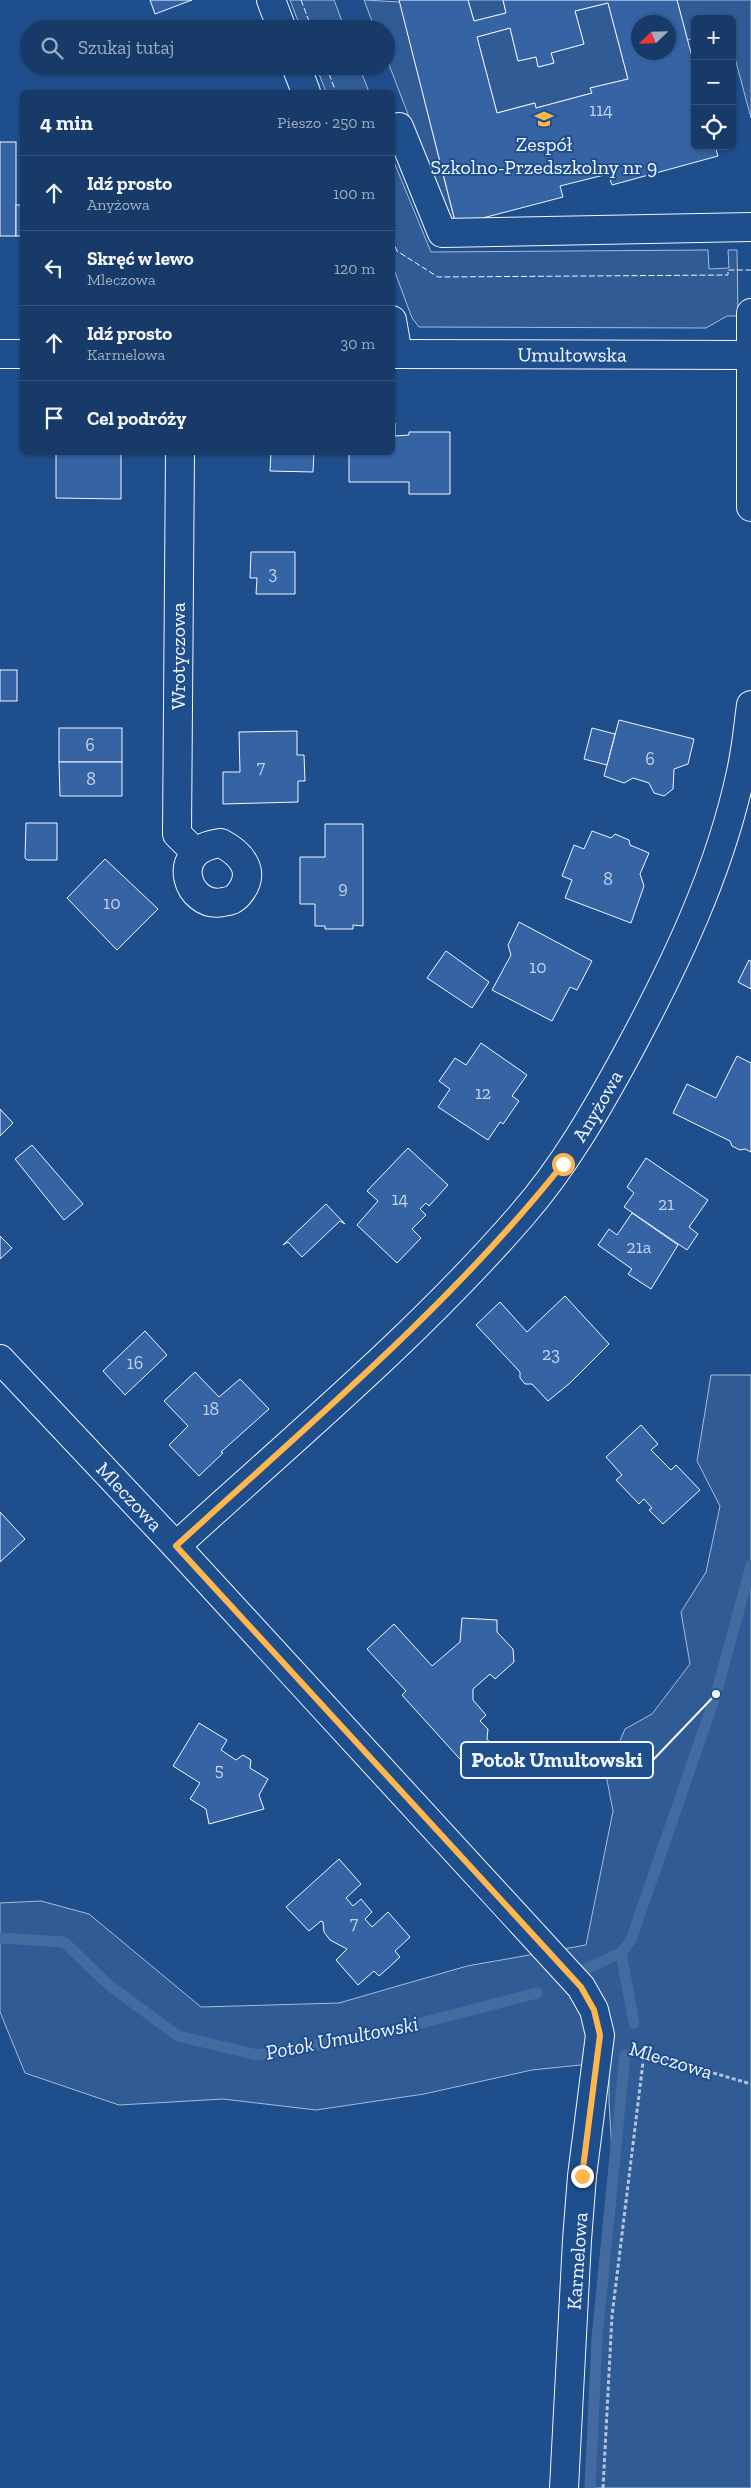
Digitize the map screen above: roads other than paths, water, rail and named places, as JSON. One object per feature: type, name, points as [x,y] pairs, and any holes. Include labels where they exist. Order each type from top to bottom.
[{"type":"street","points":[[271,0],[279,20]]},
{"type":"street","points":[[299,75],[305,90]]},
{"type":"street","points":[[395,129],[400,128],[442,233],[751,227]]},
{"type":"street","points":[[751,312],[751,506]]},
{"type":"street","points":[[0,354],[20,354]]},
{"type":"street","name":"Umultowska","points":[[395,354],[750,355]]},
{"type":"street","name":"Wrotyczowa","points":[[180,455],[177,834],[195,852]]},
{"type":"street","name":"Anyżowa","points":[[176,1546],[417,1325],[522,1216],[563,1164],[595,1112],[664,984],[718,857],[741,772],[751,705]]},
{"type":"street","name":"Mleczowa","points":[[0,1359],[176,1546],[581,1987],[594,2010],[600,2035]]},
{"type":"street","name":"Karmelowa","points":[[564,2488],[582,2176],[600,2035]]},
{"type":"waterway","name":"Potok Umultowski","points":[[583,1970],[621,1953],[631,1940],[716,1694],[751,1566]]},
{"type":"waterway","name":"Potok Umultowski","points":[[0,1938],[64,1942],[110,1986],[178,2036],[257,2055],[371,2036],[537,1993]]},
{"type":"waterway","points":[[621,1953],[634,2023]]},
{"type":"waterway","points":[[590,2488],[597,2338],[625,2055]]},
{"type":"place","name":"Zespół Szkolno-Przedszkolny nr 9","points":[[544,119]]},
{"type":"place","name":"Potok Umultowski","points":[[716,1694]]}]
